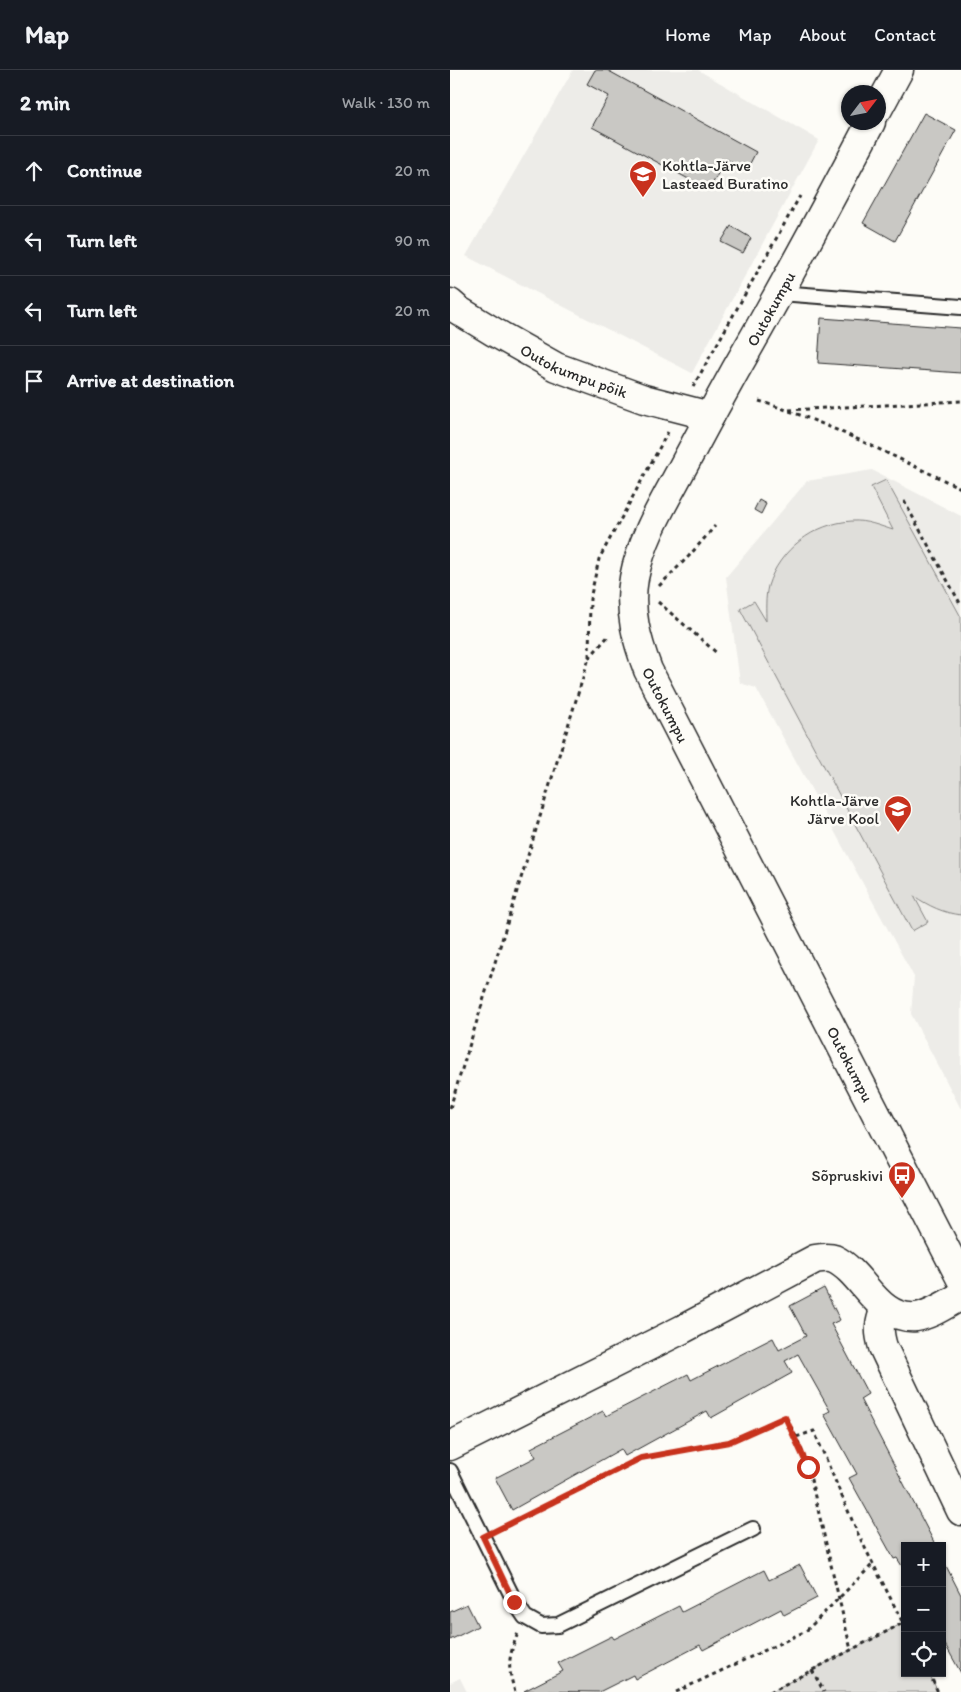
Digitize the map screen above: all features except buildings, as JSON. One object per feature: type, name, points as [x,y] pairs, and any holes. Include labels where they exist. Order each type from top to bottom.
[{"type":"street","points":[[886,94],[899,70]]},
{"type":"street","name":"Outokumpu","points":[[867,130],[780,293],[662,505],[643,547],[634,579],[632,609],[637,640],[653,679],[961,1279]]},
{"type":"street","name":"Outokumpu põik","points":[[450,303],[494,332],[556,367],[644,399],[710,416]]},
{"type":"street","points":[[450,1446],[683,1329],[815,1258],[832,1258],[845,1266],[885,1308],[900,1316],[916,1317],[930,1313],[961,1296]]},
{"type":"street","points":[[885,1308],[880,1322],[879,1333],[883,1347],[961,1511]]},
{"type":"lane","points":[[780,293],[961,307]]},
{"type":"lane","points":[[450,1471],[514,1602],[525,1617],[541,1626],[558,1625],[753,1529]]},
{"type":"path","points":[[759,401],[788,410],[961,488]]},
{"type":"path","points":[[788,410],[961,401]]},
{"type":"path","points":[[904,501],[961,605]]},
{"type":"path","points":[[656,601],[718,654]]},
{"type":"path","points":[[483,1537],[641,1458],[729,1442],[785,1417],[796,1437],[808,1467],[851,1650]]},
{"type":"path","points":[[796,1437],[814,1430],[858,1534],[901,1618]]},
{"type":"path","points":[[676,1692],[806,1631],[873,1564]]},
{"type":"path","points":[[515,1692],[509,1672],[510,1652],[525,1617]]},
{"type":"path","points":[[770,1692],[901,1625]]},
{"type":"path","points":[[812,1670],[824,1692]]},
{"type":"path","points":[[931,1677],[938,1692]]},
{"type":"shaded area","name":"Kohtla-Järve Lasteaed Buratino","points":[[573,70],[698,70],[819,140],[692,373],[466,256]]},
{"type":"shaded area","name":"Kohtla-Järve Järve Kool","points":[[872,470],[961,516],[961,1109],[911,1014],[914,977],[756,688],[740,683],[726,577],[807,481]]},
{"type":"shaded area","name":"Kohtla-Järve Järve Kool","points":[[886,480],[961,617],[961,915],[948,913],[914,896],[928,922],[912,931],[740,609],[754,601],[766,621],[767,590],[773,573],[789,550],[812,533],[824,527],[852,521],[868,522],[893,530],[871,487]]},
{"type":"shaded area","points":[[901,1624],[901,1677],[931,1677],[938,1692],[770,1692]]},
{"type":"shaded area","points":[[460,1678],[467,1692],[450,1692],[450,1683]]},
{"type":"place","name":"Kohtla-Järve Lasteaed Buratino","points":[[643,198]]},
{"type":"place","name":"Kohtla-Järve Järve Kool","points":[[898,833]]},
{"type":"place","name":"Sõpruskivi","points":[[902,1199]]},
{"type":"route","points":[[514,1602],[483,1537],[641,1458],[729,1442],[785,1417],[796,1437],[808,1467]]}]
